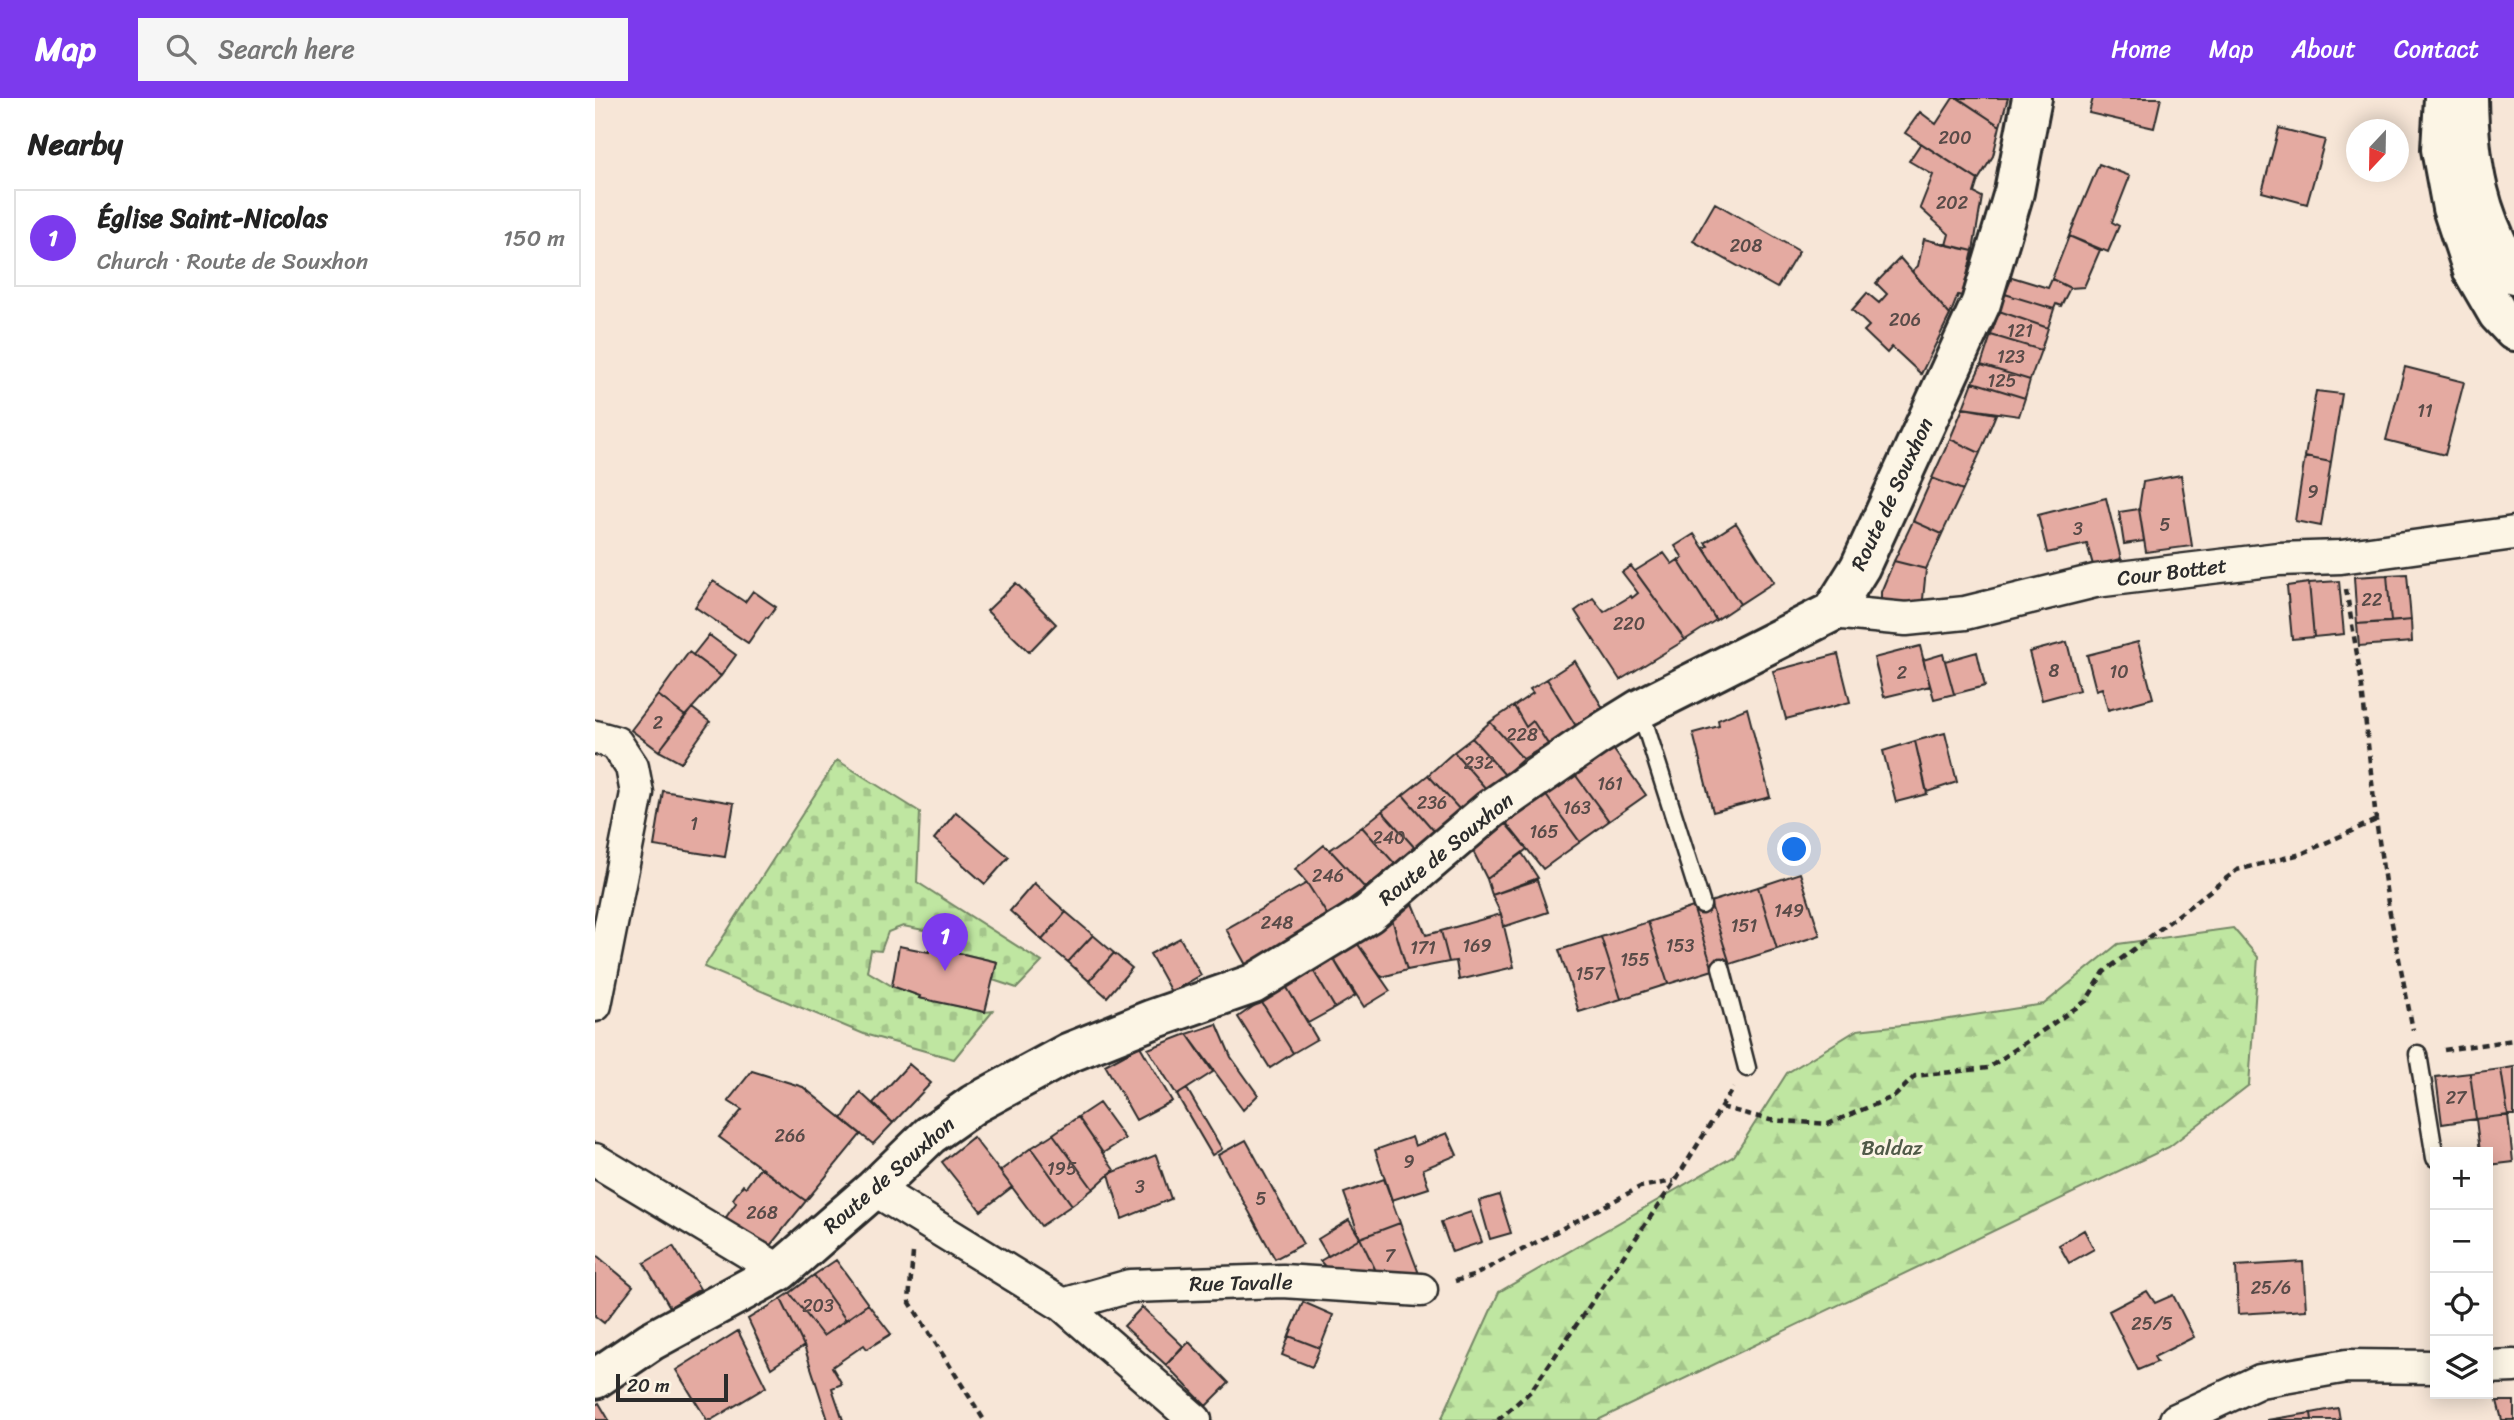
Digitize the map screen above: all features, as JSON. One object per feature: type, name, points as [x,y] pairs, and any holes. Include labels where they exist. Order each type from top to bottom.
[{"type":"street","name":"Route de Souxhon","points":[[595,1379],[651,1341],[780,1270],[874,1189],[930,1135],[974,1104],[1068,1053],[1252,984],[1356,921],[1491,809],[1640,709],[1832,612],[1860,567],[1981,303],[2014,192],[2032,98]]},
{"type":"street","points":[[2444,98],[2441,149],[2452,208],[2473,271],[2497,314],[2514,331]]},
{"type":"street","points":[[2468,98],[2469,141],[2479,200],[2503,256],[2514,274]]},
{"type":"street","name":"Cour Bottet","points":[[1832,612],[1906,619],[1965,613],[2095,581],[2278,559],[2341,557],[2514,533]]},
{"type":"street","points":[[595,737],[616,743],[632,767],[637,793],[595,1005]]},
{"type":"street","points":[[595,1160],[780,1270]]},
{"type":"street","points":[[874,1189],[1063,1305],[1195,1420]]},
{"type":"street","name":"Rue Tavalle","points":[[1063,1305],[1131,1286],[1283,1281],[1421,1290]]},
{"type":"street","points":[[2176,1420],[2260,1381],[2347,1366],[2430,1367]]},
{"type":"street","points":[[2493,1367],[2514,1366]]},
{"type":"lane","points":[[1640,709],[1702,905]]},
{"type":"lane","points":[[1721,967],[1747,1068]]},
{"type":"lane","points":[[2418,1054],[2433,1147]]},
{"type":"path","points":[[2341,557],[2361,678],[2388,903],[2418,1054],[2514,1040]]},
{"type":"path","points":[[1498,1420],[1531,1391],[1675,1181],[1721,1107],[1770,1120],[1828,1124],[1895,1096],[1915,1076],[1988,1068],[2086,1002],[2104,972],[2237,870],[2301,854],[2376,820]]},
{"type":"path","points":[[1421,1290],[1473,1276],[1640,1187],[1675,1181]]},
{"type":"path","points":[[916,1214],[909,1301],[984,1420]]},
{"type":"green space","points":[[837,760],[920,812],[917,882],[1042,962],[1017,988],[993,980],[997,962],[930,946],[934,932],[903,926],[888,932],[881,951],[871,950],[867,971],[892,986],[920,998],[985,1012],[993,1011],[954,1059],[864,1034],[704,967]]},
{"type":"green space","name":"Baldaz","points":[[2233,928],[2258,957],[2249,1085],[2169,1147],[1598,1420],[1441,1420],[1499,1292],[1734,1156],[1787,1073],[1857,1030],[1930,1022],[2044,1004],[2118,944]]},
{"type":"building","points":[[1953,98],[1958,98],[2000,126],[1993,156],[1978,180],[1905,133],[1920,112],[1936,124]]},
{"type":"building","points":[[2008,98],[2000,126],[1959,99]]},
{"type":"building","points":[[2093,98],[2161,98],[2154,128],[2089,113]]},
{"type":"building","points":[[2279,128],[2325,140],[2307,204],[2262,192]]},
{"type":"building","points":[[1921,143],[1978,180],[1974,193],[1982,197],[1973,251],[1946,245],[1949,234],[1920,208],[1933,175],[1909,161]]},
{"type":"building","points":[[2099,164],[2130,176],[2112,222],[2119,226],[2108,252],[2069,236]]},
{"type":"building","points":[[1715,203],[1799,251],[1777,288],[1693,241]]},
{"type":"building","points":[[2069,236],[2100,250],[2084,287],[2070,288],[2052,279]]},
{"type":"building","points":[[1924,239],[1973,251],[1962,296],[1958,295],[1950,315],[1912,271],[1918,266]]},
{"type":"building","points":[[1900,258],[1950,315],[1921,374],[1892,347],[1887,353],[1864,331],[1869,326],[1852,310],[1867,293],[1879,303],[1887,294],[1876,283]]},
{"type":"building","points":[[2012,277],[2048,288],[2052,279],[2070,288],[2061,306],[2056,304],[2054,309],[2005,294]]},
{"type":"building","points":[[2005,294],[2054,309],[2048,328],[1999,311]]},
{"type":"building","points":[[1999,311],[2048,328],[2041,350],[1991,335]]},
{"type":"building","points":[[1991,335],[2041,350],[2030,380],[1981,365]]},
{"type":"building","points":[[1981,365],[2030,380],[2025,398],[1973,382]]},
{"type":"building","points":[[2405,367],[2464,382],[2445,455],[2386,440]]},
{"type":"building","points":[[1973,382],[2025,398],[2019,416],[1963,408]]},
{"type":"building","points":[[2316,391],[2342,394],[2331,462],[2305,457]]},
{"type":"building","points":[[1963,408],[1996,414],[1980,453],[1950,439]]},
{"type":"building","points":[[1950,439],[1980,453],[1963,490],[1932,478]]},
{"type":"building","points":[[2305,457],[2331,462],[2321,526],[2295,521]]},
{"type":"building","points":[[2181,475],[2192,546],[2146,552],[2139,509],[2143,482]]},
{"type":"building","points":[[1932,478],[1963,490],[1942,534],[1913,521]]},
{"type":"building","points":[[2106,498],[2121,559],[2093,565],[2087,544],[2047,553],[2038,515]]},
{"type":"building","points":[[2139,509],[2144,541],[2124,544],[2119,512]]},
{"type":"building","points":[[1913,521],[1942,534],[1926,569],[1894,561]]},
{"type":"building","points":[[1736,523],[1774,582],[1740,604],[1704,548],[1708,546],[1705,543]]},
{"type":"building","points":[[1694,534],[1740,604],[1716,620],[1678,560],[1683,558],[1675,546]]},
{"type":"building","points":[[1664,553],[1672,564],[1678,560],[1716,620],[1685,640],[1635,571]]},
{"type":"building","points":[[1894,561],[1926,569],[1922,609],[1881,608],[1881,592]]},
{"type":"building","points":[[1631,566],[1685,640],[1620,680],[1575,611],[1593,598],[1604,612],[1631,596],[1632,598],[1638,593],[1622,572]]},
{"type":"building","points":[[2407,574],[2411,620],[2391,622],[2387,575]]},
{"type":"building","points":[[2387,575],[2391,622],[2357,624],[2354,577]]},
{"type":"building","points":[[713,581],[745,602],[753,591],[776,607],[748,643],[695,607]]},
{"type":"building","points":[[2339,581],[2344,634],[2314,637],[2309,583]]},
{"type":"building","points":[[1016,583],[1056,624],[1029,652],[987,611]]},
{"type":"building","points":[[2309,583],[2314,637],[2292,639],[2287,586]]},
{"type":"building","points":[[2411,620],[2412,642],[2359,646],[2357,624]]},
{"type":"building","points":[[709,635],[736,655],[721,676],[693,655]]},
{"type":"building","points":[[2067,642],[2079,690],[2042,700],[2029,652]]},
{"type":"building","points":[[2138,642],[2153,698],[2108,710],[2102,688],[2096,690],[2087,655]]},
{"type":"building","points":[[1920,646],[1930,686],[1884,697],[1874,658]]},
{"type":"building","points":[[689,652],[721,676],[685,716],[658,695]]},
{"type":"building","points":[[1977,652],[1985,686],[1954,694],[1945,661]]},
{"type":"building","points":[[1838,654],[1850,702],[1786,719],[1773,671]]},
{"type":"building","points":[[1943,654],[1954,694],[1934,699],[1923,660]]},
{"type":"building","points":[[1575,661],[1603,708],[1576,726],[1547,679]]},
{"type":"building","points":[[1547,679],[1576,726],[1548,744],[1533,721],[1526,727],[1514,706],[1533,693],[1530,689]]},
{"type":"building","points":[[658,695],[685,716],[659,751],[631,730]]},
{"type":"building","points":[[1514,706],[1526,727],[1533,721],[1548,744],[1523,759],[1490,722]]},
{"type":"building","points":[[692,708],[710,722],[681,763],[659,751]]},
{"type":"building","points":[[1747,708],[1770,797],[1713,812],[1693,733],[1719,726],[1718,720]]},
{"type":"building","points":[[1490,722],[1523,759],[1505,775],[1472,738]]},
{"type":"building","points":[[1945,733],[1957,782],[1927,792],[1915,741]]},
{"type":"building","points":[[1472,738],[1505,775],[1487,790],[1454,752]]},
{"type":"building","points":[[1915,741],[1927,794],[1896,802],[1883,751]]},
{"type":"building","points":[[1611,746],[1646,795],[1609,821],[1574,773]]},
{"type":"building","points":[[1454,752],[1487,790],[1461,811],[1428,775]]},
{"type":"building","points":[[1574,773],[1609,821],[1580,842],[1545,794]]},
{"type":"building","points":[[1428,775],[1461,811],[1435,832],[1403,795]]},
{"type":"building","points":[[663,791],[734,803],[725,857],[654,846]]},
{"type":"building","points":[[1545,794],[1580,842],[1543,869],[1506,823]]},
{"type":"building","points":[[1403,795],[1435,832],[1415,848],[1382,811]]},
{"type":"building","points":[[1382,811],[1415,848],[1395,864],[1362,827]]},
{"type":"building","points":[[956,812],[1009,857],[985,884],[934,839]]},
{"type":"building","points":[[1506,824],[1527,849],[1487,879],[1473,851]]},
{"type":"building","points":[[1362,827],[1395,864],[1365,888],[1330,850]]},
{"type":"building","points":[[1324,845],[1365,888],[1328,916],[1295,869]]},
{"type":"building","points":[[1522,853],[1538,878],[1492,895],[1487,879]]},
{"type":"building","points":[[1800,873],[1820,935],[1777,949],[1758,887]]},
{"type":"building","points":[[1537,880],[1548,912],[1503,927],[1501,914],[1492,895]]},
{"type":"building","points":[[1034,883],[1066,912],[1042,940],[1010,911]]},
{"type":"building","points":[[1307,883],[1328,916],[1246,965],[1226,929]]},
{"type":"building","points":[[1758,887],[1777,949],[1730,964],[1710,902]]},
{"type":"building","points":[[1412,901],[1426,935],[1441,931],[1449,962],[1407,970],[1392,919]]},
{"type":"building","points":[[1710,902],[1730,964],[1713,970],[1693,907]]},
{"type":"building","points":[[1693,907],[1713,970],[1668,984],[1648,922]]},
{"type":"building","points":[[1066,912],[1093,935],[1068,962],[1042,940]]},
{"type":"building","points":[[1501,914],[1514,967],[1459,980],[1456,961],[1449,962],[1441,931]]},
{"type":"building","points":[[1392,919],[1407,970],[1382,977],[1357,943]]},
{"type":"building","points":[[1648,922],[1668,984],[1621,999],[1601,937]]},
{"type":"building","points":[[1093,935],[1114,953],[1089,981],[1068,962]]},
{"type":"building","points":[[1601,937],[1621,999],[1579,1012],[1559,950]]},
{"type":"building","points":[[1180,938],[1201,975],[1171,992],[1150,954]]},
{"type":"building","points":[[1357,943],[1390,991],[1364,1007],[1333,958]]},
{"type":"building","points":[[899,946],[929,952],[930,946],[997,962],[985,1012],[919,998],[920,996],[892,986]]},
{"type":"building","points":[[1114,953],[1132,968],[1107,997],[1089,981]]},
{"type":"building","points":[[1333,958],[1355,996],[1335,1008],[1313,970]]},
{"type":"building","points":[[1313,970],[1335,1008],[1308,1023],[1286,986]]},
{"type":"building","points":[[1286,986],[1317,1039],[1293,1053],[1261,1001]]},
{"type":"building","points":[[1261,1001],[1293,1053],[1270,1068],[1238,1017]]},
{"type":"building","points":[[1217,1024],[1231,1057],[1258,1095],[1243,1110],[1187,1034]]},
{"type":"building","points":[[1187,1034],[1213,1072],[1177,1095],[1148,1049]]},
{"type":"building","points":[[1140,1046],[1172,1101],[1136,1120],[1105,1065]]},
{"type":"building","points":[[909,1064],[931,1083],[893,1123],[873,1103]]},
{"type":"building","points":[[2514,1067],[2514,1115],[2508,1115],[2501,1069]]},
{"type":"building","points":[[2501,1069],[2508,1115],[2476,1119],[2470,1073]]},
{"type":"building","points":[[752,1071],[803,1087],[861,1134],[806,1201],[719,1137],[742,1110],[728,1101]]},
{"type":"building","points":[[2470,1073],[2476,1119],[2442,1124],[2436,1077]]},
{"type":"building","points":[[1187,1089],[1222,1149],[1212,1155],[1177,1095]]},
{"type":"building","points":[[860,1092],[893,1123],[873,1144],[842,1119]]},
{"type":"building","points":[[1099,1103],[1125,1139],[1103,1153],[1078,1117]]},
{"type":"building","points":[[2508,1115],[2513,1162],[2493,1164],[2493,1147],[2479,1147],[2476,1119]]},
{"type":"building","points":[[1078,1117],[1114,1170],[1093,1189],[1053,1134]]},
{"type":"building","points":[[1447,1133],[1457,1155],[1423,1169],[1429,1188],[1392,1200],[1375,1150],[1412,1137],[1415,1146]]},
{"type":"building","points":[[1053,1134],[1093,1189],[1072,1205],[1031,1148]]},
{"type":"building","points":[[973,1137],[1012,1187],[981,1211],[942,1162]]},
{"type":"building","points":[[1246,1140],[1303,1244],[1275,1259],[1218,1155]]},
{"type":"building","points":[[1031,1148],[1072,1205],[1041,1226],[1000,1171]]},
{"type":"building","points":[[1156,1155],[1171,1199],[1122,1219],[1109,1174]]},
{"type":"building","points":[[760,1168],[806,1201],[769,1247],[722,1223],[736,1203],[733,1199]]},
{"type":"building","points":[[1384,1179],[1400,1223],[1360,1238],[1344,1193]]},
{"type":"building","points":[[1499,1195],[1511,1233],[1490,1239],[1479,1201]]},
{"type":"building","points":[[1471,1212],[1482,1242],[1452,1252],[1441,1222]]},
{"type":"building","points":[[1349,1220],[1360,1238],[1328,1256],[1318,1239]]},
{"type":"building","points":[[1400,1223],[1421,1279],[1377,1273],[1360,1238]]},
{"type":"building","points":[[2084,1230],[2094,1249],[2069,1263],[2059,1245]]},
{"type":"building","points":[[1360,1238],[1377,1273],[1330,1272],[1320,1261]]},
{"type":"building","points":[[673,1246],[700,1289],[670,1307],[644,1263]]},
{"type":"building","points":[[595,1254],[633,1286],[604,1323],[595,1316]]},
{"type":"building","points":[[836,1260],[868,1304],[846,1320],[814,1275]]},
{"type":"building","points":[[2303,1262],[2306,1310],[2238,1314],[2236,1266]]},
{"type":"building","points":[[814,1275],[846,1320],[823,1336],[790,1293]]},
{"type":"building","points":[[2147,1291],[2155,1303],[2173,1295],[2194,1337],[2154,1357],[2157,1362],[2138,1370],[2109,1311]]},
{"type":"building","points":[[790,1293],[823,1336],[868,1304],[891,1334],[867,1349],[864,1345],[832,1367],[842,1384],[832,1388],[843,1420],[828,1420],[804,1346],[781,1299]]},
{"type":"building","points":[[781,1299],[804,1346],[771,1368],[748,1319]]},
{"type":"building","points":[[1303,1302],[1333,1315],[1320,1348],[1289,1336]]},
{"type":"building","points":[[1142,1307],[1183,1346],[1166,1365],[1124,1326]]},
{"type":"building","points":[[738,1331],[766,1387],[707,1420],[676,1370]]},
{"type":"building","points":[[1289,1336],[1320,1348],[1312,1367],[1282,1355]]},
{"type":"building","points":[[1189,1342],[1229,1383],[1206,1406],[1166,1365]]},
{"type":"building","points":[[2497,1401],[2514,1401],[2514,1420],[2502,1420]]},
{"type":"building","points":[[599,1403],[609,1420],[595,1420],[595,1405]]},
{"type":"building","points":[[2338,1408],[2340,1420],[2312,1420],[2311,1413]]},
{"type":"building","points":[[2311,1413],[2312,1420],[2267,1420]]},
{"type":"place","name":"Église Saint-Nicolas","points":[[945,971]]}]
